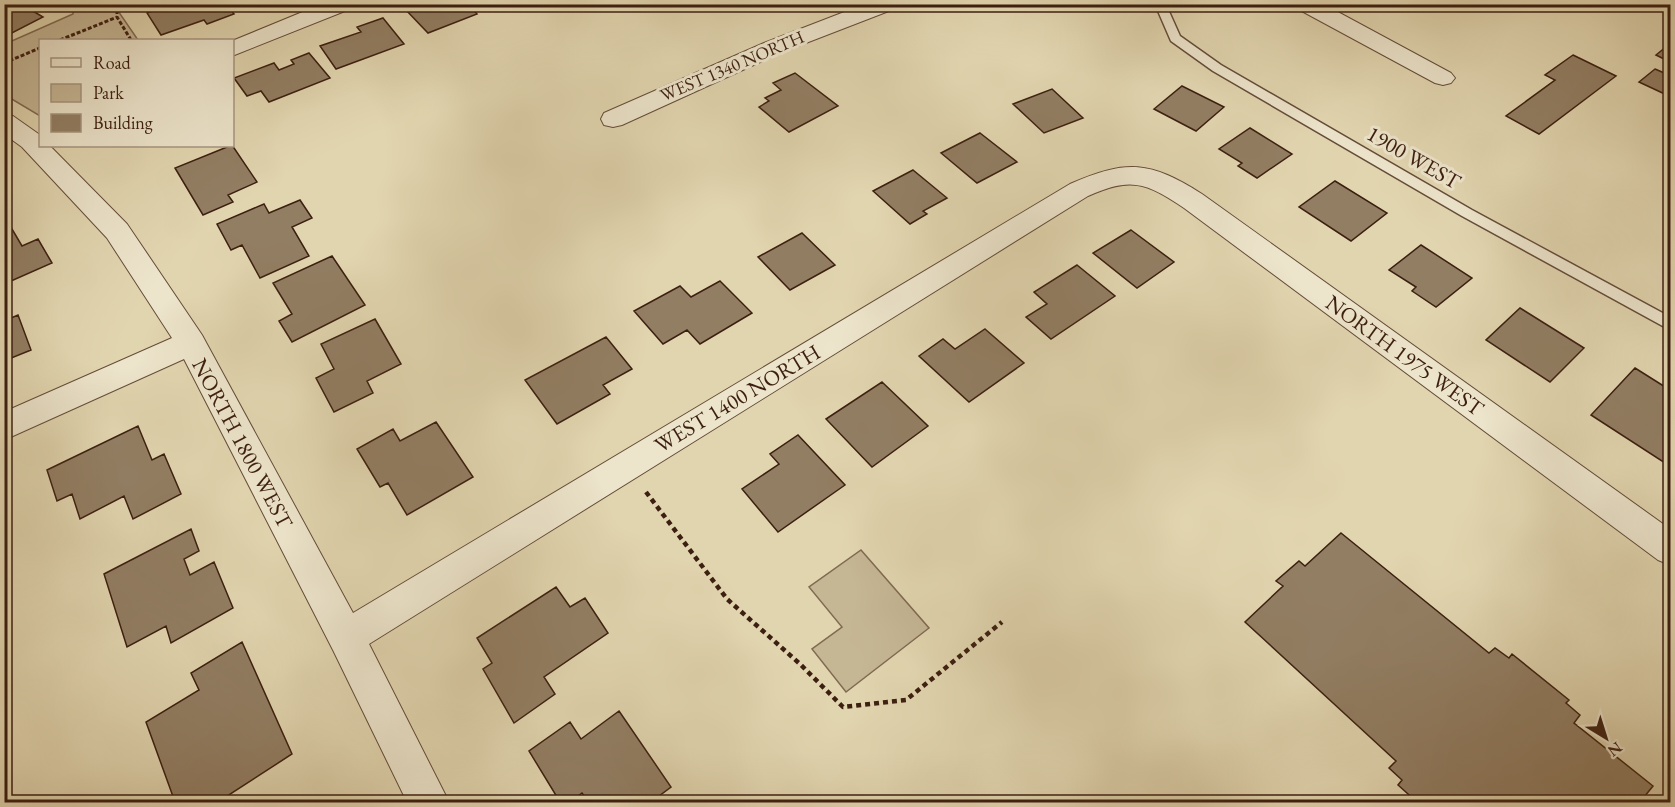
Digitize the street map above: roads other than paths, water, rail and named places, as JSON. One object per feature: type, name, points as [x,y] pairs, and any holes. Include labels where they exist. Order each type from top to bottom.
[{"type":"street","points":[[234,48],[342,4]]},
{"type":"street","name":"WEST 1340 NORTH","points":[[613,119],[761,52],[886,4]]},
{"type":"street","points":[[1306,4],[1443,78]]},
{"type":"street","name":"NORTH 1800 WEST","points":[[4,122],[36,139]]},
{"type":"street","name":"NORTH 1800 WEST","points":[[43,147],[117,231],[191,343],[346,637],[428,802]]},
{"type":"street","name":"NORTH 1975 WEST","points":[[1133,173],[1165,182],[1193,201],[1671,549]]},
{"type":"street","name":"WEST 1400 NORTH","points":[[346,637],[1079,190],[1107,177],[1133,173]]},
{"type":"street","points":[[4,427],[191,343]]},
{"type":"lane","name":"1900 WEST","points":[[1157,4],[1163,9],[1175,38],[1218,68],[1467,213],[1671,324]]}]
